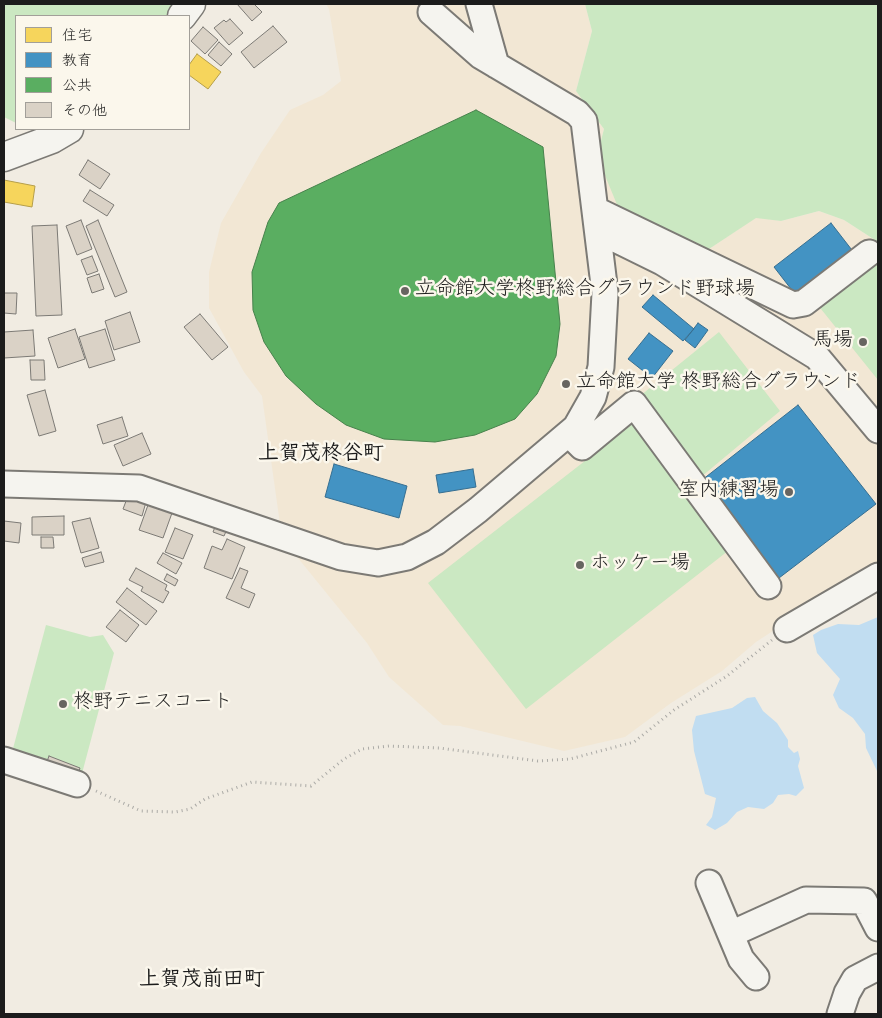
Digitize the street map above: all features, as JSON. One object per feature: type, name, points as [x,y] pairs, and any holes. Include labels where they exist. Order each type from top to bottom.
[{"type":"main road","points":[[183,15],[191,4]]},
{"type":"main road","points":[[4,157],[52,140],[67,130]]},
{"type":"street","points":[[479,4],[496,65]]},
{"type":"street","points":[[4,484],[139,488],[292,540],[359,561],[378,563],[406,557],[436,542],[478,510],[576,427],[593,397],[601,367],[605,293],[584,121],[577,113],[481,56],[431,12]]},
{"type":"street","points":[[597,220],[793,305],[804,303],[869,252]]},
{"type":"street","points":[[597,220],[818,357],[878,430]]},
{"type":"street","points":[[569,434],[582,447],[634,404],[768,586]]},
{"type":"street","points":[[787,629],[878,576]]},
{"type":"street","points":[[4,760],[77,784]]},
{"type":"street","points":[[709,883],[742,959],[756,976]]},
{"type":"street","points":[[731,934],[806,900],[864,900],[878,928]]},
{"type":"street","points":[[847,1013],[847,993],[855,978],[878,967]]},
{"type":"path","points":[[77,784],[141,811],[175,812],[190,809],[205,799],[252,782],[311,786],[344,759],[362,749],[397,746],[448,749],[538,761],[570,759],[634,742],[674,710],[727,676],[787,629]]},
{"type":"shaded area","name":"立命館大学 柊野総合グラウンド","points":[[326,4],[585,4],[592,31],[576,91],[604,129],[597,156],[709,249],[756,217],[781,221],[819,211],[844,220],[878,242],[878,583],[782,625],[756,642],[722,671],[671,703],[625,737],[564,751],[460,726],[443,725],[389,677],[367,643],[289,547],[280,524],[262,396],[244,372],[209,308],[209,272],[221,223],[261,153],[290,110],[323,95],[341,81],[329,9]]},
{"type":"green space","points":[[4,4],[178,4],[169,15],[15,15],[15,122],[4,117]]},
{"type":"green space","points":[[585,4],[878,4],[878,242],[844,220],[819,211],[781,221],[756,218],[709,249],[660,234],[618,207],[597,156],[604,129],[576,91],[592,31]]},
{"type":"green space","name":"馬場","points":[[878,259],[878,380],[817,304]]},
{"type":"green space","points":[[719,332],[780,411],[701,477],[640,396]]},
{"type":"green space","name":"ホッケー場","points":[[635,422],[733,547],[526,709],[428,583]]},
{"type":"green space","name":"柊野テニスコート","points":[[46,625],[90,637],[103,635],[114,653],[80,781],[11,756]]},
{"type":"water","points":[[878,617],[878,773],[866,748],[865,734],[853,718],[839,708],[833,695],[840,679],[817,653],[813,635],[838,624],[859,625]]},
{"type":"water","points":[[755,697],[763,711],[777,723],[788,740],[788,747],[794,753],[798,751],[800,759],[798,766],[804,788],[796,796],[789,794],[778,795],[773,803],[764,809],[748,807],[737,812],[727,823],[715,830],[706,825],[712,817],[716,798],[705,794],[694,751],[692,730],[696,716],[732,708],[747,698]]},
{"type":"building: 住宅","points":[[197,54],[221,72],[208,89],[190,76],[190,64]]},
{"type":"building: 住宅","points":[[4,180],[35,186],[32,207],[4,202]]},
{"type":"building: 教育","points":[[831,223],[855,254],[798,298],[774,267]]},
{"type":"building: 教育","points":[[653,295],[694,329],[683,341],[642,307]]},
{"type":"building: 教育","points":[[698,323],[708,330],[695,348],[685,340]]},
{"type":"building: 教育","points":[[649,333],[673,351],[652,378],[628,359]]},
{"type":"building: 教育","name":"室内練習場","points":[[798,405],[876,504],[779,578],[702,480]]},
{"type":"building: 教育","points":[[334,464],[407,486],[399,518],[325,497]]},
{"type":"building: 教育","points":[[473,469],[476,487],[439,493],[436,475]]},
{"type":"building: 公共","name":"立命館大学柊野総合グラウンド野球場","points":[[476,110],[543,147],[560,324],[556,356],[537,394],[515,419],[475,435],[435,442],[384,439],[346,425],[316,404],[286,376],[264,342],[253,310],[252,272],[268,222],[279,203]]},
{"type":"building: その他","points":[[237,4],[254,4],[262,12],[252,21]]},
{"type":"building: その他","points":[[230,19],[243,33],[229,45],[214,28],[224,20],[226,22]]},
{"type":"building: その他","points":[[273,26],[287,42],[254,68],[241,52]]},
{"type":"building: その他","points":[[203,27],[218,40],[205,54],[191,41]]},
{"type":"building: その他","points":[[219,42],[232,54],[221,66],[208,55]]},
{"type":"building: その他","points":[[88,160],[110,174],[100,189],[79,175]]},
{"type":"building: その他","points":[[90,190],[114,205],[107,216],[83,201]]},
{"type":"building: その他","points":[[81,220],[92,249],[77,255],[66,226]]},
{"type":"building: その他","points":[[98,220],[127,292],[115,297],[86,226]]},
{"type":"building: その他","points":[[57,225],[62,315],[36,316],[32,226]]},
{"type":"building: その他","points":[[92,256],[98,271],[87,275],[81,260]]},
{"type":"building: その他","points":[[99,274],[104,289],[92,293],[87,278]]},
{"type":"building: その他","points":[[4,293],[17,293],[16,314],[4,313]]},
{"type":"building: その他","points":[[130,312],[140,342],[114,350],[105,321]]},
{"type":"building: その他","points":[[200,314],[228,347],[212,360],[184,327]]},
{"type":"building: その他","points":[[75,329],[85,359],[58,368],[48,338]]},
{"type":"building: その他","points":[[105,329],[115,360],[89,368],[79,337]]},
{"type":"building: その他","points":[[33,330],[35,356],[4,358],[4,332]]},
{"type":"building: その他","points":[[30,360],[44,360],[45,380],[31,380]]},
{"type":"building: その他","points":[[45,390],[56,431],[39,436],[27,395]]},
{"type":"building: その他","points":[[122,417],[128,436],[103,444],[97,425]]},
{"type":"building: その他","points":[[142,433],[151,454],[123,466],[114,445]]},
{"type":"building: その他","points":[[128,496],[146,502],[142,516],[123,509]]},
{"type":"building: その他","points":[[148,505],[172,513],[163,538],[139,530]]},
{"type":"building: その他","points":[[64,516],[64,535],[32,535],[32,517]]},
{"type":"building: その他","points":[[90,518],[99,548],[81,553],[72,522]]},
{"type":"building: その他","points":[[4,521],[21,523],[19,543],[4,541]]},
{"type":"building: その他","points":[[217,522],[228,527],[224,536],[213,532]]},
{"type":"building: その他","points":[[175,528],[193,535],[183,559],[165,552]]},
{"type":"building: その他","points":[[41,537],[53,537],[54,548],[41,548]]},
{"type":"building: その他","points":[[227,539],[245,547],[232,579],[204,568],[212,546],[222,550]]},
{"type":"building: その他","points":[[101,552],[104,562],[85,567],[82,558]]},
{"type":"building: その他","points":[[163,553],[182,563],[176,574],[157,563]]},
{"type":"building: その他","points":[[136,568],[167,585],[165,590],[169,592],[163,603],[141,591],[143,587],[129,580]]},
{"type":"building: その他","points":[[240,568],[248,571],[241,588],[255,594],[249,608],[226,598]]},
{"type":"building: その他","points":[[167,574],[178,580],[175,586],[164,580]]},
{"type":"building: その他","points":[[127,588],[157,611],[146,625],[116,602]]},
{"type":"building: その他","points":[[120,610],[139,625],[126,642],[106,627]]},
{"type":"building: その他","points":[[49,756],[80,768],[76,779],[45,767]]},
{"type":"place","name":"立命館大学柊野総合グラウンド野球場","points":[[405,291]]},
{"type":"place","name":"馬場","points":[[863,342]]},
{"type":"place","name":"立命館大学 柊野総合グラウンド","points":[[566,384]]},
{"type":"place","name":"室内練習場","points":[[789,492]]},
{"type":"place","name":"ホッケー場","points":[[580,565]]},
{"type":"place","name":"柊野テニスコート","points":[[63,704]]},
{"type":"district","name":"上賀茂柊谷町","points":[[321,456]]},
{"type":"district","name":"上賀茂前田町","points":[[202,982]]}]
